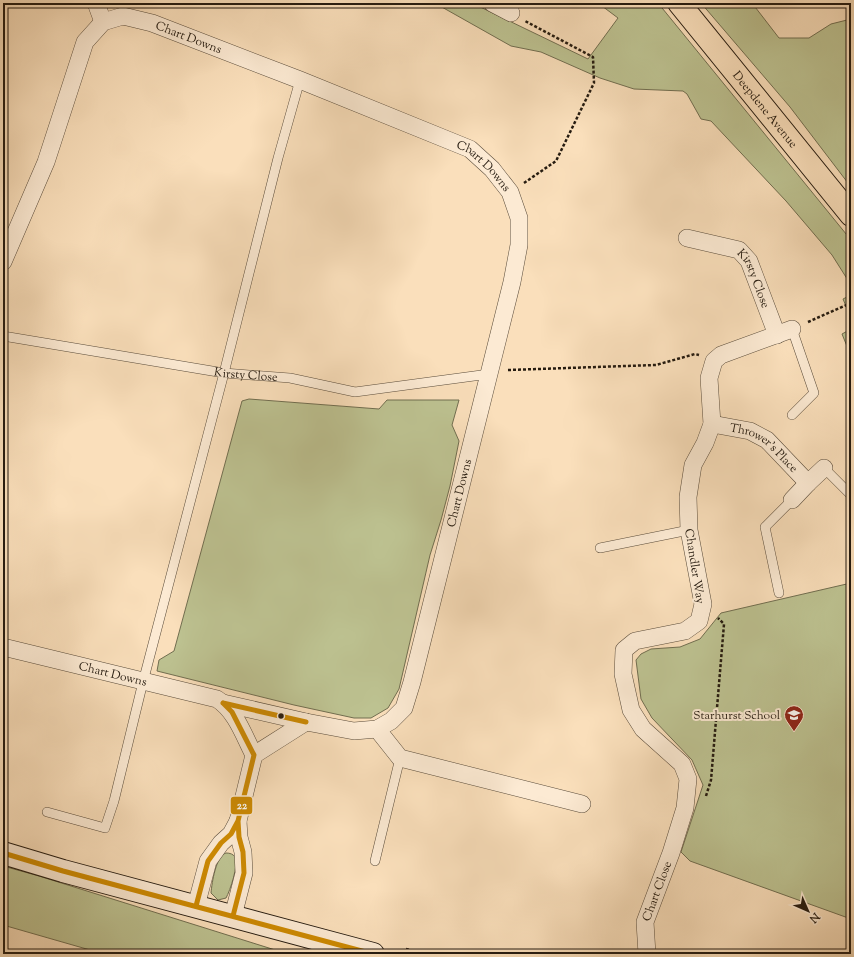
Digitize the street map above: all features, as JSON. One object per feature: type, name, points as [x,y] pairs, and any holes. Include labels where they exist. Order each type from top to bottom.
[{"type":"highway","name":"Deepdene Avenue","points":[[679,3],[851,215]]},
{"type":"street","points":[[3,262],[46,162],[85,42],[103,22],[96,3]]},
{"type":"street","points":[[492,3],[511,13]]},
{"type":"street","name":"Chart Downs","points":[[3,647],[217,699],[223,703],[306,722],[354,731],[377,729],[391,721],[404,708],[410,688],[512,282],[519,246],[519,218],[510,192],[492,169],[470,149],[300,80],[152,23],[123,16],[103,22]]},
{"type":"street","name":"Kirsty Close","points":[[687,238],[739,250],[749,261],[785,332]]},
{"type":"street","points":[[714,361],[721,355],[785,332]]},
{"type":"street","name":"Chandler Way","points":[[671,853],[685,808],[688,779],[682,764],[643,729],[631,710],[622,674],[624,650],[635,641],[685,631],[699,621],[703,604],[688,530],[688,497],[693,465],[705,443],[712,424],[709,378],[714,361]]},
{"type":"street","name":"Thrower's Place","points":[[712,424],[750,431],[766,440],[808,483]]},
{"type":"street","name":"Thrower's Place","points":[[792,500],[824,468]]},
{"type":"street","points":[[196,906],[208,862],[221,842],[231,834],[238,821],[254,755],[232,712],[223,703]]},
{"type":"street","points":[[254,755],[306,722]]},
{"type":"street","points":[[377,729],[400,758],[582,804]]},
{"type":"street","points":[[233,916],[244,873],[243,852],[239,837],[238,821]]},
{"type":"street","points":[[3,853],[63,871],[373,954]]},
{"type":"street","name":"Chart Close","points":[[647,954],[645,922],[671,853]]},
{"type":"lane","points":[[47,812],[105,828],[114,801],[143,682],[224,373],[278,158],[300,80]]},
{"type":"lane","points":[[785,332],[814,393],[792,415]]},
{"type":"lane","name":"Kirsty Close","points":[[3,336],[224,373],[290,378],[355,392],[489,374]]},
{"type":"lane","points":[[824,468],[851,494]]},
{"type":"lane","points":[[779,593],[764,527],[792,500]]},
{"type":"lane","points":[[600,548],[688,530]]},
{"type":"lane","points":[[375,861],[400,758]]},
{"type":"path","points":[[845,3],[851,17]]},
{"type":"path","points":[[510,192],[556,161],[594,83],[593,57],[511,13]]},
{"type":"path","points":[[785,332],[851,303]]},
{"type":"path","points":[[489,374],[505,370],[656,365],[695,354],[714,361]]},
{"type":"path","points":[[703,604],[724,624],[711,780],[704,801]]},
{"type":"path","points":[[406,949],[425,954]]},
{"type":"green space","points":[[432,3],[472,3],[588,59],[618,18],[598,3],[658,3],[851,240],[851,285],[832,255],[786,201],[711,121],[701,119],[687,94],[683,91],[634,89],[600,78],[541,52],[511,46]]},
{"type":"green space","points":[[701,3],[752,3],[779,38],[809,38],[831,24],[851,19],[851,187],[790,107]]},
{"type":"green space","points":[[851,295],[851,318],[843,299]]},
{"type":"green space","points":[[851,329],[851,356],[842,334]]},
{"type":"green space","points":[[249,399],[379,409],[387,400],[459,400],[452,425],[459,441],[450,486],[430,555],[399,689],[388,708],[371,718],[354,718],[294,705],[157,671],[159,660],[174,651],[242,401]]},
{"type":"green space","name":"Starhurst School","points":[[851,583],[851,919],[690,861],[681,852],[703,785],[692,760],[652,718],[641,699],[636,660],[641,654],[651,649],[680,647],[700,639],[721,613]]},
{"type":"green space","points":[[226,853],[235,857],[235,871],[232,884],[226,898],[218,900],[211,893],[212,883],[217,864]]},
{"type":"green space","points":[[3,866],[288,954],[104,954],[3,925]]},
{"type":"transit line","name":"22","points":[[223,703],[232,712],[254,755],[238,821],[239,837],[243,852],[244,873],[233,916]]},
{"type":"transit line","name":"22","points":[[223,703],[306,722]]},
{"type":"transit line","name":"22","points":[[196,906],[208,861],[221,843],[231,834],[238,821]]},
{"type":"transit line","name":"22","points":[[3,853],[63,871],[373,954]]},
{"type":"place","name":"Starhurst School","points":[[794,732]]}]
